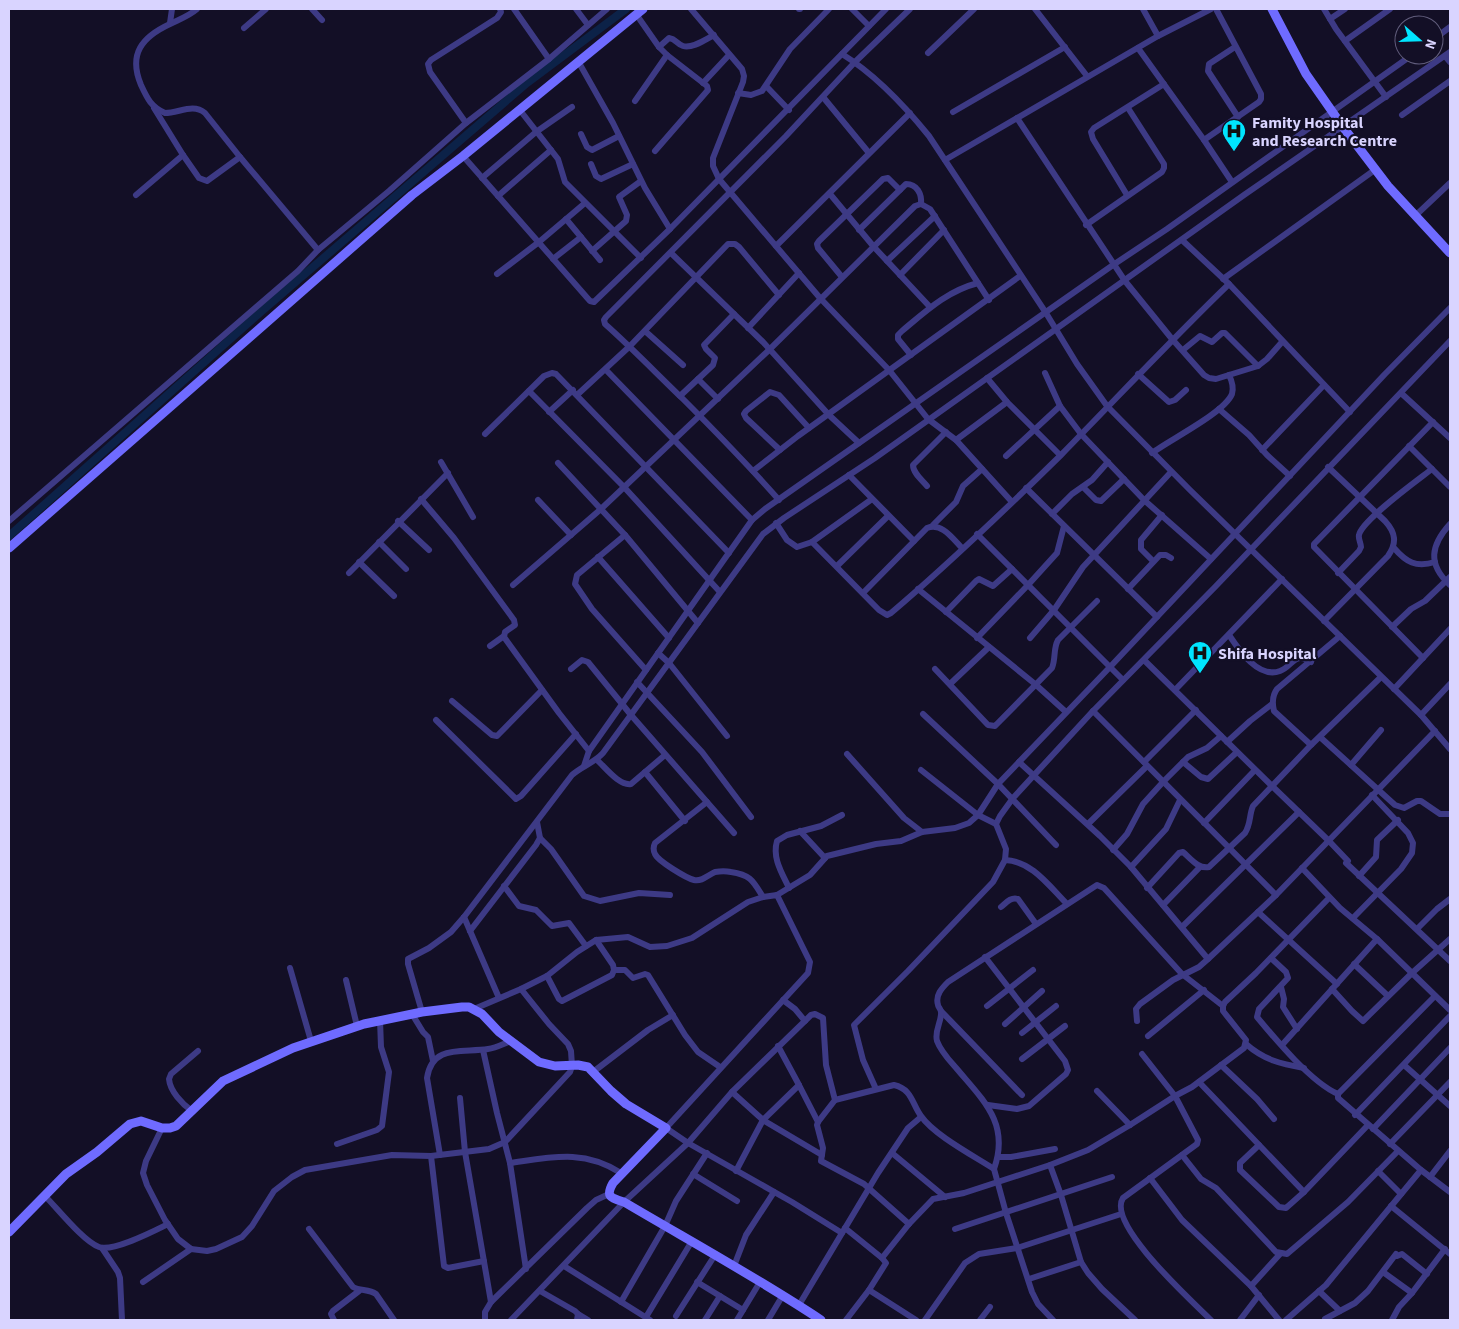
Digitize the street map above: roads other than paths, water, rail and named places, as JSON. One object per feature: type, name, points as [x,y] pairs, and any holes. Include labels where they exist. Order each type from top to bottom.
[{"type":"street","points":[[170,23],[172,9]]},
{"type":"street","points":[[197,9],[190,15],[170,23],[148,38],[139,49],[136,70],[152,105],[199,178],[207,181],[240,157]]},
{"type":"street","points":[[244,28],[266,9]]},
{"type":"street","points":[[312,9],[322,20]]},
{"type":"street","points":[[466,123],[430,72],[428,64],[431,60],[498,18],[501,12],[500,9]]},
{"type":"street","points":[[514,9],[548,59]]},
{"type":"street","points":[[576,9],[588,25]]},
{"type":"street","points":[[9,521],[466,123],[548,59],[607,9]]},
{"type":"street","points":[[690,9],[714,35],[744,73],[743,82],[713,158],[712,166],[719,179],[820,298],[889,370],[928,419],[956,440],[1012,502]]},
{"type":"street","points":[[738,93],[757,94],[767,87],[790,49],[829,9]]},
{"type":"street","points":[[852,9],[869,26]]},
{"type":"street","points":[[463,156],[590,301],[594,302],[641,258],[789,110],[886,9]]},
{"type":"street","points":[[779,500],[699,415],[630,346],[605,324],[604,320],[855,62],[910,9]]},
{"type":"street","points":[[928,53],[974,9]]},
{"type":"street","points":[[1035,9],[1088,76]]},
{"type":"street","points":[[1143,9],[1158,36]]},
{"type":"street","points":[[945,160],[1158,36],[1211,9]]},
{"type":"street","points":[[1204,140],[1261,99],[1261,94],[1216,9]]},
{"type":"street","points":[[1272,9],[1306,74],[1333,112],[1388,186],[1450,253]]},
{"type":"street","points":[[1324,9],[1386,97]]},
{"type":"street","points":[[1330,19],[1345,9]]},
{"type":"street","points":[[1345,41],[1381,11],[1390,9]]},
{"type":"street","points":[[9,548],[412,195],[463,156],[639,12],[659,47],[703,83],[708,90],[655,151]]},
{"type":"street","points":[[659,47],[669,38],[676,40],[683,46],[689,46],[714,35]]},
{"type":"street","points":[[953,112],[1065,47]]},
{"type":"street","points":[[1235,47],[1209,64],[1208,71],[1238,117]]},
{"type":"street","points":[[1138,48],[1232,182]]},
{"type":"street","points":[[703,83],[729,54]]},
{"type":"street","points":[[842,54],[855,62],[889,91],[929,136],[1046,313],[1055,331],[1107,406],[1171,472],[1421,715],[1450,748]]},
{"type":"street","points":[[422,1012],[408,959],[429,948],[451,932],[572,775],[584,766],[597,760],[648,693],[762,534],[1055,331],[1301,155],[1448,54],[1450,62]]},
{"type":"street","points":[[635,101],[667,55]]},
{"type":"street","points":[[578,61],[641,181],[670,229]]},
{"type":"street","points":[[584,766],[590,750],[752,520],[1398,65]]},
{"type":"street","points":[[1402,115],[1450,81]]},
{"type":"street","points":[[1127,195],[1091,136],[1094,128],[1164,84]]},
{"type":"street","points":[[767,87],[789,110]]},
{"type":"street","points":[[823,97],[869,153]]},
{"type":"street","points":[[152,105],[165,113],[192,108],[201,110],[318,250]]},
{"type":"street","points":[[482,178],[536,132],[572,106]]},
{"type":"street","points":[[1086,224],[1162,172],[1164,168],[1164,164],[1128,108]]},
{"type":"street","points":[[519,110],[558,159],[565,182],[641,258]]},
{"type":"street","points":[[776,246],[910,113]]},
{"type":"street","points":[[1017,118],[1113,265],[1172,339],[1204,375],[1216,379],[1258,366],[1282,342]]},
{"type":"street","points":[[581,134],[588,147],[592,150],[619,136]]},
{"type":"street","points":[[498,196],[551,150]]},
{"type":"street","points":[[136,195],[183,155]]},
{"type":"street","points":[[591,164],[596,176],[601,179],[633,164]]},
{"type":"street","points":[[1223,279],[1376,169]]},
{"type":"street","points":[[842,277],[818,248],[817,244],[819,241],[883,179],[888,178],[900,190]]},
{"type":"street","points":[[592,251],[627,218],[619,197],[641,181]]},
{"type":"street","points":[[1415,216],[1450,183]]},
{"type":"street","points":[[859,230],[906,184],[914,186],[922,197],[921,204]]},
{"type":"street","points":[[830,194],[874,247],[930,307]]},
{"type":"street","points":[[497,274],[585,203]]},
{"type":"street","points":[[513,585],[601,509],[672,440],[718,399],[915,206],[921,204],[930,209],[988,300]]},
{"type":"street","points":[[887,261],[935,216]]},
{"type":"street","points":[[566,219],[600,260]]},
{"type":"street","points":[[900,275],[944,230]]},
{"type":"street","points":[[553,259],[581,237]]},
{"type":"street","points":[[1182,240],[1229,284],[1350,412]]},
{"type":"street","points":[[549,412],[606,370],[728,244],[736,244],[779,295]]},
{"type":"street","points":[[671,253],[748,328],[859,443]]},
{"type":"street","points":[[748,328],[799,273]]},
{"type":"street","points":[[753,471],[809,428],[1020,276]]},
{"type":"street","points":[[911,354],[900,342],[898,335],[930,307],[961,287],[978,283]]},
{"type":"street","points":[[812,542],[879,610],[887,614],[891,613],[1012,502],[1081,434],[1172,339],[1229,284]]},
{"type":"street","points":[[474,1009],[547,976],[596,940],[628,937],[650,947],[667,946],[692,938],[748,902],[777,895],[810,875],[825,858],[838,852],[901,841],[922,832],[955,828],[969,823],[978,815],[998,784],[1234,533],[1450,308]]},
{"type":"street","points":[[680,396],[715,361],[713,355],[704,347],[705,342],[734,314]]},
{"type":"street","points":[[645,331],[683,365]]},
{"type":"street","points":[[1182,350],[1200,336],[1212,342],[1225,332],[1258,366]]},
{"type":"street","points":[[996,824],[1013,798],[1123,680],[1450,341]]},
{"type":"street","points":[[606,370],[672,440],[752,520]]},
{"type":"street","points":[[485,434],[544,376],[552,373],[556,374],[729,553]]},
{"type":"street","points":[[1045,373],[1060,406],[1081,434],[1144,500],[1210,559]]},
{"type":"street","points":[[1138,374],[1169,402],[1175,400],[1186,390]]},
{"type":"street","points":[[1152,452],[1219,409],[1231,396],[1233,390],[1233,384],[1229,375]]},
{"type":"street","points":[[987,378],[1034,430],[1060,455]]},
{"type":"street","points":[[698,379],[718,399]]},
{"type":"street","points":[[1262,450],[1324,385]]},
{"type":"street","points":[[529,391],[624,487],[720,592]]},
{"type":"street","points":[[780,450],[744,414],[765,394],[770,392],[779,395],[809,428]]},
{"type":"street","points":[[1401,393],[1450,438]]},
{"type":"street","points":[[956,440],[1008,402]]},
{"type":"street","points":[[1006,456],[1060,406]]},
{"type":"street","points":[[1219,409],[1249,435],[1290,476]]},
{"type":"street","points":[[1423,658],[1315,551],[1314,544],[1433,422]]},
{"type":"street","points":[[927,486],[913,469],[913,464],[946,432]]},
{"type":"street","points":[[1409,446],[1450,487]]},
{"type":"street","points":[[441,462],[473,517]]},
{"type":"street","points":[[1052,514],[1072,494],[1092,480],[1108,462]]},
{"type":"street","points":[[558,464],[625,535],[698,623]]},
{"type":"street","points":[[1324,621],[1355,591],[1394,548],[1395,538],[1391,527],[1377,512],[1328,467]]},
{"type":"street","points":[[863,593],[927,528],[933,526],[956,502],[963,486],[982,469]]},
{"type":"street","points":[[1338,573],[1359,551],[1361,547],[1360,533],[1377,512],[1432,469]]},
{"type":"street","points":[[1030,638],[1054,610],[1093,554],[1171,472]]},
{"type":"street","points":[[349,573],[398,521],[448,473]]},
{"type":"street","points":[[849,475],[914,541]]},
{"type":"street","points":[[1083,487],[1096,500],[1101,501],[1124,479]]},
{"type":"street","points":[[1026,488],[1157,617]]},
{"type":"street","points":[[776,523],[790,544],[796,547],[812,542],[872,499]]},
{"type":"street","points":[[421,500],[454,538],[514,620],[514,628],[506,632],[504,636],[490,646]]},
{"type":"street","points":[[538,500],[570,535]]},
{"type":"street","points":[[837,566],[888,516]]},
{"type":"street","points":[[1152,561],[1142,549],[1141,540],[1143,535],[1162,516]]},
{"type":"street","points":[[398,521],[428,550]]},
{"type":"street","points":[[1392,627],[1411,609],[1425,601],[1449,581],[1439,572],[1434,554],[1435,545],[1450,524]]},
{"type":"street","points":[[933,526],[941,528],[962,548]]},
{"type":"street","points":[[977,638],[1057,553],[1064,526]]},
{"type":"street","points":[[978,534],[1123,680]]},
{"type":"street","points":[[625,535],[577,575],[574,581],[576,587],[592,609],[646,670]]},
{"type":"street","points":[[378,542],[406,569]]},
{"type":"street","points":[[1394,548],[1404,559],[1411,563],[1426,565],[1435,562]]},
{"type":"street","points":[[1128,589],[1152,561],[1160,555],[1163,554],[1171,558]]},
{"type":"street","points":[[598,557],[669,638]]},
{"type":"street","points":[[359,562],[394,596]]},
{"type":"street","points":[[946,612],[976,580],[982,580],[993,586],[1012,569]]},
{"type":"street","points":[[1175,690],[1282,579]]},
{"type":"street","points":[[918,590],[1035,684],[1066,712]]},
{"type":"street","points":[[935,669],[988,725],[996,726],[1052,668],[1055,658],[1055,645],[1058,640],[1097,601]]},
{"type":"street","points":[[1394,689],[1450,629]]},
{"type":"street","points":[[1229,634],[1242,653],[1259,668],[1270,672],[1278,672],[1299,658],[1305,658],[1311,662]]},
{"type":"street","points":[[504,636],[542,690],[590,750]]},
{"type":"street","points":[[1311,745],[1274,711],[1272,704],[1274,694],[1340,636]]},
{"type":"street","points":[[950,684],[989,647]]},
{"type":"street","points":[[658,653],[727,736]]},
{"type":"street","points":[[570,669],[582,660],[586,660],[665,755],[734,833]]},
{"type":"street","points":[[1144,660],[1329,841],[1359,876],[1450,961]]},
{"type":"street","points":[[1147,888],[1178,853],[1183,852],[1204,868],[1209,866],[1249,828],[1251,812],[1254,806],[1272,786],[1381,677]]},
{"type":"street","points":[[637,682],[702,752],[751,817]]},
{"type":"street","points":[[1421,715],[1450,684]]},
{"type":"street","points":[[452,700],[492,734],[497,736],[542,690]]},
{"type":"street","points":[[1227,742],[1272,704]]},
{"type":"street","points":[[1088,824],[1196,710]]},
{"type":"street","points":[[1093,712],[1276,895]]},
{"type":"street","points":[[923,714],[1013,798],[1056,845]]},
{"type":"street","points":[[436,720],[516,799],[521,796],[576,734]]},
{"type":"street","points":[[1351,765],[1381,730]]},
{"type":"street","points":[[1137,1021],[1136,1009],[1140,1004],[1182,974],[1199,967],[1208,960],[1276,895],[1435,731]]},
{"type":"street","points":[[1113,850],[1127,834],[1139,809],[1163,782],[1183,762],[1192,755],[1207,748],[1221,736]]},
{"type":"street","points":[[1320,737],[1400,808],[1409,807],[1417,801],[1421,801],[1440,814],[1450,814]]},
{"type":"street","points":[[1183,762],[1201,777],[1208,779],[1237,752]]},
{"type":"street","points":[[847,754],[904,818],[922,832]]},
{"type":"street","points":[[597,760],[621,782],[627,785],[631,784],[665,755]]},
{"type":"street","points":[[1019,762],[1088,824],[1131,867],[1208,960]]},
{"type":"street","points":[[876,1089],[863,1060],[854,1025],[983,894],[993,882],[1005,860],[1006,849],[996,824],[978,815],[921,770]]},
{"type":"street","points":[[1204,823],[1255,770]]},
{"type":"street","points":[[646,772],[685,821]]},
{"type":"street","points":[[1353,918],[1401,869],[1412,853],[1413,843],[1408,833],[1398,820],[1372,795]]},
{"type":"street","points":[[1131,867],[1166,829],[1180,800]]},
{"type":"street","points":[[707,802],[655,843],[653,847],[654,853],[658,859],[695,880],[700,880],[714,872],[740,873],[752,880],[763,897]]},
{"type":"street","points":[[1182,927],[1299,812]]},
{"type":"street","points":[[789,888],[778,865],[776,847],[778,841],[782,837],[820,826],[842,815]]},
{"type":"street","points":[[1359,876],[1376,857],[1378,840],[1398,820]]},
{"type":"street","points":[[537,822],[540,838],[548,844],[584,896],[600,901],[639,893],[670,895]]},
{"type":"street","points":[[800,832],[825,858]]},
{"type":"street","points":[[470,931],[540,838]]},
{"type":"street","points":[[1005,860],[1022,863],[1033,869],[1067,904]]},
{"type":"street","points":[[1163,905],[1200,866]]},
{"type":"street","points":[[1302,868],[1329,898],[1377,939],[1450,1010]]},
{"type":"street","points":[[504,886],[519,906],[536,910],[552,926],[569,923],[586,946]]},
{"type":"street","points":[[1022,1095],[941,1011],[937,997],[948,982],[1092,887],[1101,886],[1182,974],[1223,1006],[1223,1011],[1246,1040],[1246,1044],[1265,1058],[1280,1064],[1304,1068]]},
{"type":"street","points":[[777,895],[810,962],[810,969],[806,976],[720,1067],[666,1128],[621,1173],[609,1189],[609,1194],[612,1198],[624,1202],[692,1241],[822,1320]]},
{"type":"street","points":[[1223,1006],[1329,898]]},
{"type":"street","points":[[1001,908],[1010,900],[1018,899],[1036,924]]},
{"type":"street","points":[[1417,929],[1450,899]]},
{"type":"street","points":[[1258,912],[1335,986],[1352,1011],[1363,1021],[1450,939]]},
{"type":"street","points":[[464,917],[499,998]]},
{"type":"street","points":[[1282,1045],[1377,939]]},
{"type":"street","points":[[596,940],[614,970]]},
{"type":"street","points":[[985,957],[1065,1061],[1068,1070],[1066,1074],[1029,1106],[1017,1109],[988,1105]]},
{"type":"street","points":[[1271,958],[1288,975],[1287,981],[1259,1009],[1257,1017],[1322,1086],[1338,1094],[1340,1101],[1355,1115],[1421,1170],[1449,1190]]},
{"type":"street","points":[[1354,964],[1388,996]]},
{"type":"street","points":[[290,968],[311,1041]]},
{"type":"street","points":[[547,976],[559,999],[564,1001],[612,975],[614,970]]},
{"type":"street","points":[[614,970],[625,970],[633,978],[645,974],[648,975],[698,1052],[720,1067]]},
{"type":"street","points":[[987,1006],[1033,970]]},
{"type":"street","points":[[346,980],[357,1026]]},
{"type":"street","points":[[1281,986],[1284,999],[1283,1007],[1297,1029]]},
{"type":"street","points":[[162,1128],[146,1161],[144,1173],[147,1185],[178,1239],[191,1248],[207,1251],[216,1249],[242,1236],[252,1226],[274,1191],[292,1176],[305,1170],[392,1155],[430,1156],[489,1149],[505,1142],[570,1072],[572,1066],[572,1051],[568,1044],[521,989]]},
{"type":"street","points":[[1148,1036],[1204,990]]},
{"type":"street","points":[[1005,1024],[1042,991]]},
{"type":"street","points":[[1338,1094],[1435,996]]},
{"type":"street","points":[[783,1000],[795,1009],[805,1021]]},
{"type":"street","points":[[1022,1033],[1056,1006]]},
{"type":"street","points":[[9,1232],[66,1174],[97,1152],[130,1124],[141,1121],[162,1128],[176,1126],[223,1081],[311,1041],[380,1020],[462,1007],[474,1009],[482,1014],[510,1041],[540,1062],[555,1066],[583,1065],[588,1067],[626,1104],[736,1171],[843,1230],[882,1258],[886,1263],[885,1267],[846,1320]]},
{"type":"street","points":[[941,1011],[936,1039],[940,1047],[988,1105],[1000,1138],[999,1156],[994,1169],[1006,1214],[1038,1304],[1053,1320]]},
{"type":"street","points":[[412,1014],[428,1037],[433,1061]]},
{"type":"street","points":[[511,1320],[624,1202],[688,1143],[732,1092],[811,1015],[815,1014],[823,1018],[826,1065],[835,1100]]},
{"type":"street","points":[[593,1072],[648,1030],[673,1015]]},
{"type":"street","points":[[1355,1115],[1450,1016]]},
{"type":"street","points":[[337,1144],[377,1130],[382,1126],[389,1072],[381,1047],[380,1020]]},
{"type":"street","points":[[1022,1059],[1066,1026]]},
{"type":"street","points":[[440,1155],[427,1078],[433,1061],[439,1055],[446,1052],[483,1050],[494,1048],[510,1041]]},
{"type":"street","points":[[882,1258],[933,1199],[997,1182],[1050,1165],[1088,1150],[1199,1082],[1244,1048],[1246,1044]]},
{"type":"street","points":[[778,1046],[818,1122],[817,1125],[823,1148],[821,1161],[864,1184],[910,1224]]},
{"type":"street","points":[[1259,1145],[1240,1164],[1240,1170],[1284,1209],[1304,1192],[1450,1048]]},
{"type":"street","points":[[483,1050],[510,1163],[526,1269]]},
{"type":"street","points":[[192,1111],[183,1104],[171,1088],[169,1079],[171,1074],[198,1051]]},
{"type":"street","points":[[1142,1054],[1175,1096],[1198,1140],[1197,1144],[1123,1198],[1120,1206],[1121,1214],[1135,1238],[1158,1268],[1211,1320]]},
{"type":"street","points":[[1221,1065],[1257,1099],[1274,1119]]},
{"type":"street","points":[[1404,1065],[1450,1106]]},
{"type":"street","points":[[1199,1082],[1304,1192]]},
{"type":"street","points":[[1390,1144],[1450,1082]]},
{"type":"street","points":[[736,1171],[763,1120],[799,1085]]},
{"type":"street","points":[[818,1122],[835,1100],[894,1085],[906,1089],[921,1117],[938,1132],[994,1169]]},
{"type":"street","points":[[1097,1091],[1130,1125]]},
{"type":"street","points":[[732,1092],[763,1120],[822,1155]]},
{"type":"street","points":[[460,1098],[465,1152],[491,1302]]},
{"type":"street","points":[[799,1305],[869,1188],[908,1128],[921,1117]]},
{"type":"street","points":[[999,1156],[1011,1157],[1055,1149]]},
{"type":"street","points":[[1182,1155],[1201,1179],[1216,1188],[1276,1252],[1286,1254],[1298,1246],[1348,1202],[1398,1151]]},
{"type":"street","points":[[1430,1177],[1450,1151]]},
{"type":"street","points":[[620,1302],[665,1226],[676,1201],[707,1153]]},
{"type":"street","points":[[892,1153],[944,1197]]},
{"type":"street","points":[[430,1156],[444,1266],[448,1268],[484,1261]]},
{"type":"street","points":[[510,1163],[552,1157],[588,1158],[608,1164],[621,1173]]},
{"type":"street","points":[[1050,1165],[1081,1262],[1102,1289],[1135,1320]]},
{"type":"street","points":[[1286,1320],[1326,1285],[1421,1170]]},
{"type":"street","points":[[1378,1171],[1401,1194]]},
{"type":"street","points":[[694,1174],[737,1201]]},
{"type":"street","points":[[955,1229],[1061,1196],[1112,1177]]},
{"type":"street","points":[[1150,1178],[1182,1220],[1251,1286],[1280,1320]]},
{"type":"street","points":[[734,1266],[746,1235],[774,1192]]},
{"type":"street","points":[[485,1320],[485,1312],[491,1302],[587,1208],[596,1200],[609,1194]]},
{"type":"street","points":[[45,1196],[90,1242],[102,1248],[120,1278],[122,1320]]},
{"type":"street","points":[[1392,1206],[1450,1254]]},
{"type":"street","points":[[925,1320],[969,1260],[979,1254],[1017,1248],[1121,1214]]},
{"type":"street","points":[[102,1248],[137,1240],[168,1224]]},
{"type":"street","points":[[309,1229],[353,1287],[359,1290],[372,1291],[376,1294],[394,1320]]},
{"type":"street","points":[[564,1266],[649,1320],[692,1241]]},
{"type":"street","points":[[143,1282],[191,1248]]},
{"type":"street","points":[[1392,1320],[1399,1307],[1445,1249]]},
{"type":"street","points":[[1251,1286],[1280,1254]]},
{"type":"street","points":[[1325,1319],[1355,1303],[1368,1291],[1396,1254],[1397,1256],[1402,1254],[1427,1274]]},
{"type":"street","points":[[676,1316],[715,1256]]},
{"type":"street","points":[[1029,1279],[1081,1262]]},
{"type":"street","points":[[1383,1272],[1412,1293]]},
{"type":"street","points":[[697,1282],[743,1310]]},
{"type":"street","points":[[737,1320],[760,1282]]},
{"type":"street","points":[[334,1320],[331,1314],[333,1311],[352,1298],[359,1290]]},
{"type":"street","points":[[869,1290],[916,1320]]},
{"type":"street","points":[[540,1291],[577,1317],[588,1320]]},
{"type":"street","points":[[1319,1291],[1340,1311]]},
{"type":"street","points":[[768,1320],[782,1295]]},
{"type":"street","points":[[1240,1320],[1259,1295]]},
{"type":"street","points":[[705,1320],[720,1296]]},
{"type":"street","points":[[980,1320],[990,1307]]},
{"type":"waterway","points":[[9,536],[263,310],[527,83],[626,9]]},
{"type":"place","name":"Famity Hospital and Research Centre","points":[[1234,152]]},
{"type":"place","name":"Shifa Hospital","points":[[1200,674]]}]
